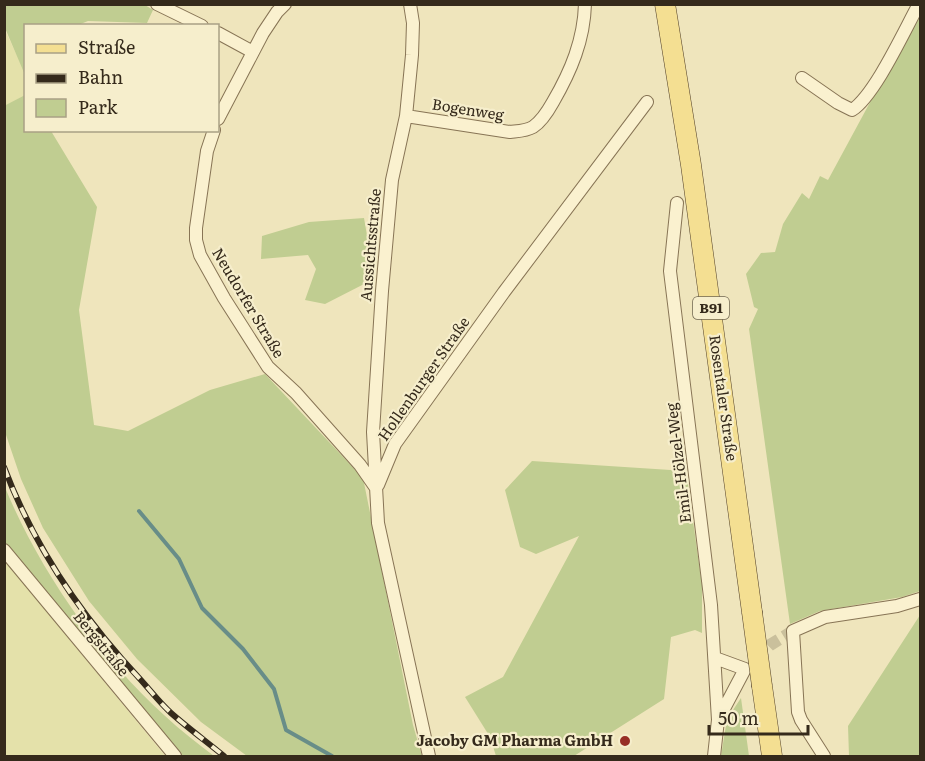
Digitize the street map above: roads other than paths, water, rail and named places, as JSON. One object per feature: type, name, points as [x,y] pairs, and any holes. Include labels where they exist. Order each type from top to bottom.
[{"type":"main road","name":"Rosentaler Straße","points":[[665,4],[691,165],[772,756]]},
{"type":"street","points":[[157,4],[198,24]]},
{"type":"street","points":[[219,117],[277,12],[285,4]]},
{"type":"street","name":"Aussichtsstraße","points":[[377,489],[373,432],[382,291],[392,180],[406,116],[412,55],[413,23],[410,4]]},
{"type":"street","name":"Bogenweg","points":[[406,116],[510,132],[524,131],[535,126],[545,115],[568,77],[581,37],[585,4]]},
{"type":"street","points":[[802,78],[852,110],[861,104],[871,89],[919,4]]},
{"type":"street","points":[[219,34],[254,52]]},
{"type":"street","name":"Hollenburger Straße","points":[[429,756],[378,524],[377,489],[394,444],[646,102]]},
{"type":"street","name":"Neudorfer Straße","points":[[213,132],[207,151],[196,228],[200,255],[224,298],[268,367],[296,393],[360,465],[377,489]]},
{"type":"street","name":"Emil-Hölzel-Weg","points":[[677,203],[670,271],[711,605],[718,720],[714,756]]},
{"type":"street","name":"Bergstraße","points":[[4,550],[174,756]]},
{"type":"street","points":[[824,756],[798,712],[793,630],[825,617],[897,606],[921,599]]},
{"type":"street","name":"Emil-Hölzel-Weg","points":[[715,658],[744,669],[718,720]]},
{"type":"waterway","points":[[139,511],[179,559],[202,608],[243,649],[274,689],[286,730],[332,756]]},
{"type":"tunnel","points":[[756,659],[770,645],[793,631]]},
{"type":"railway","points":[[4,467],[16,497],[45,553],[98,631],[167,709],[224,756]]},
{"type":"place","name":"Jacoby GM Pharma GmbH","points":[[625,741]]}]
